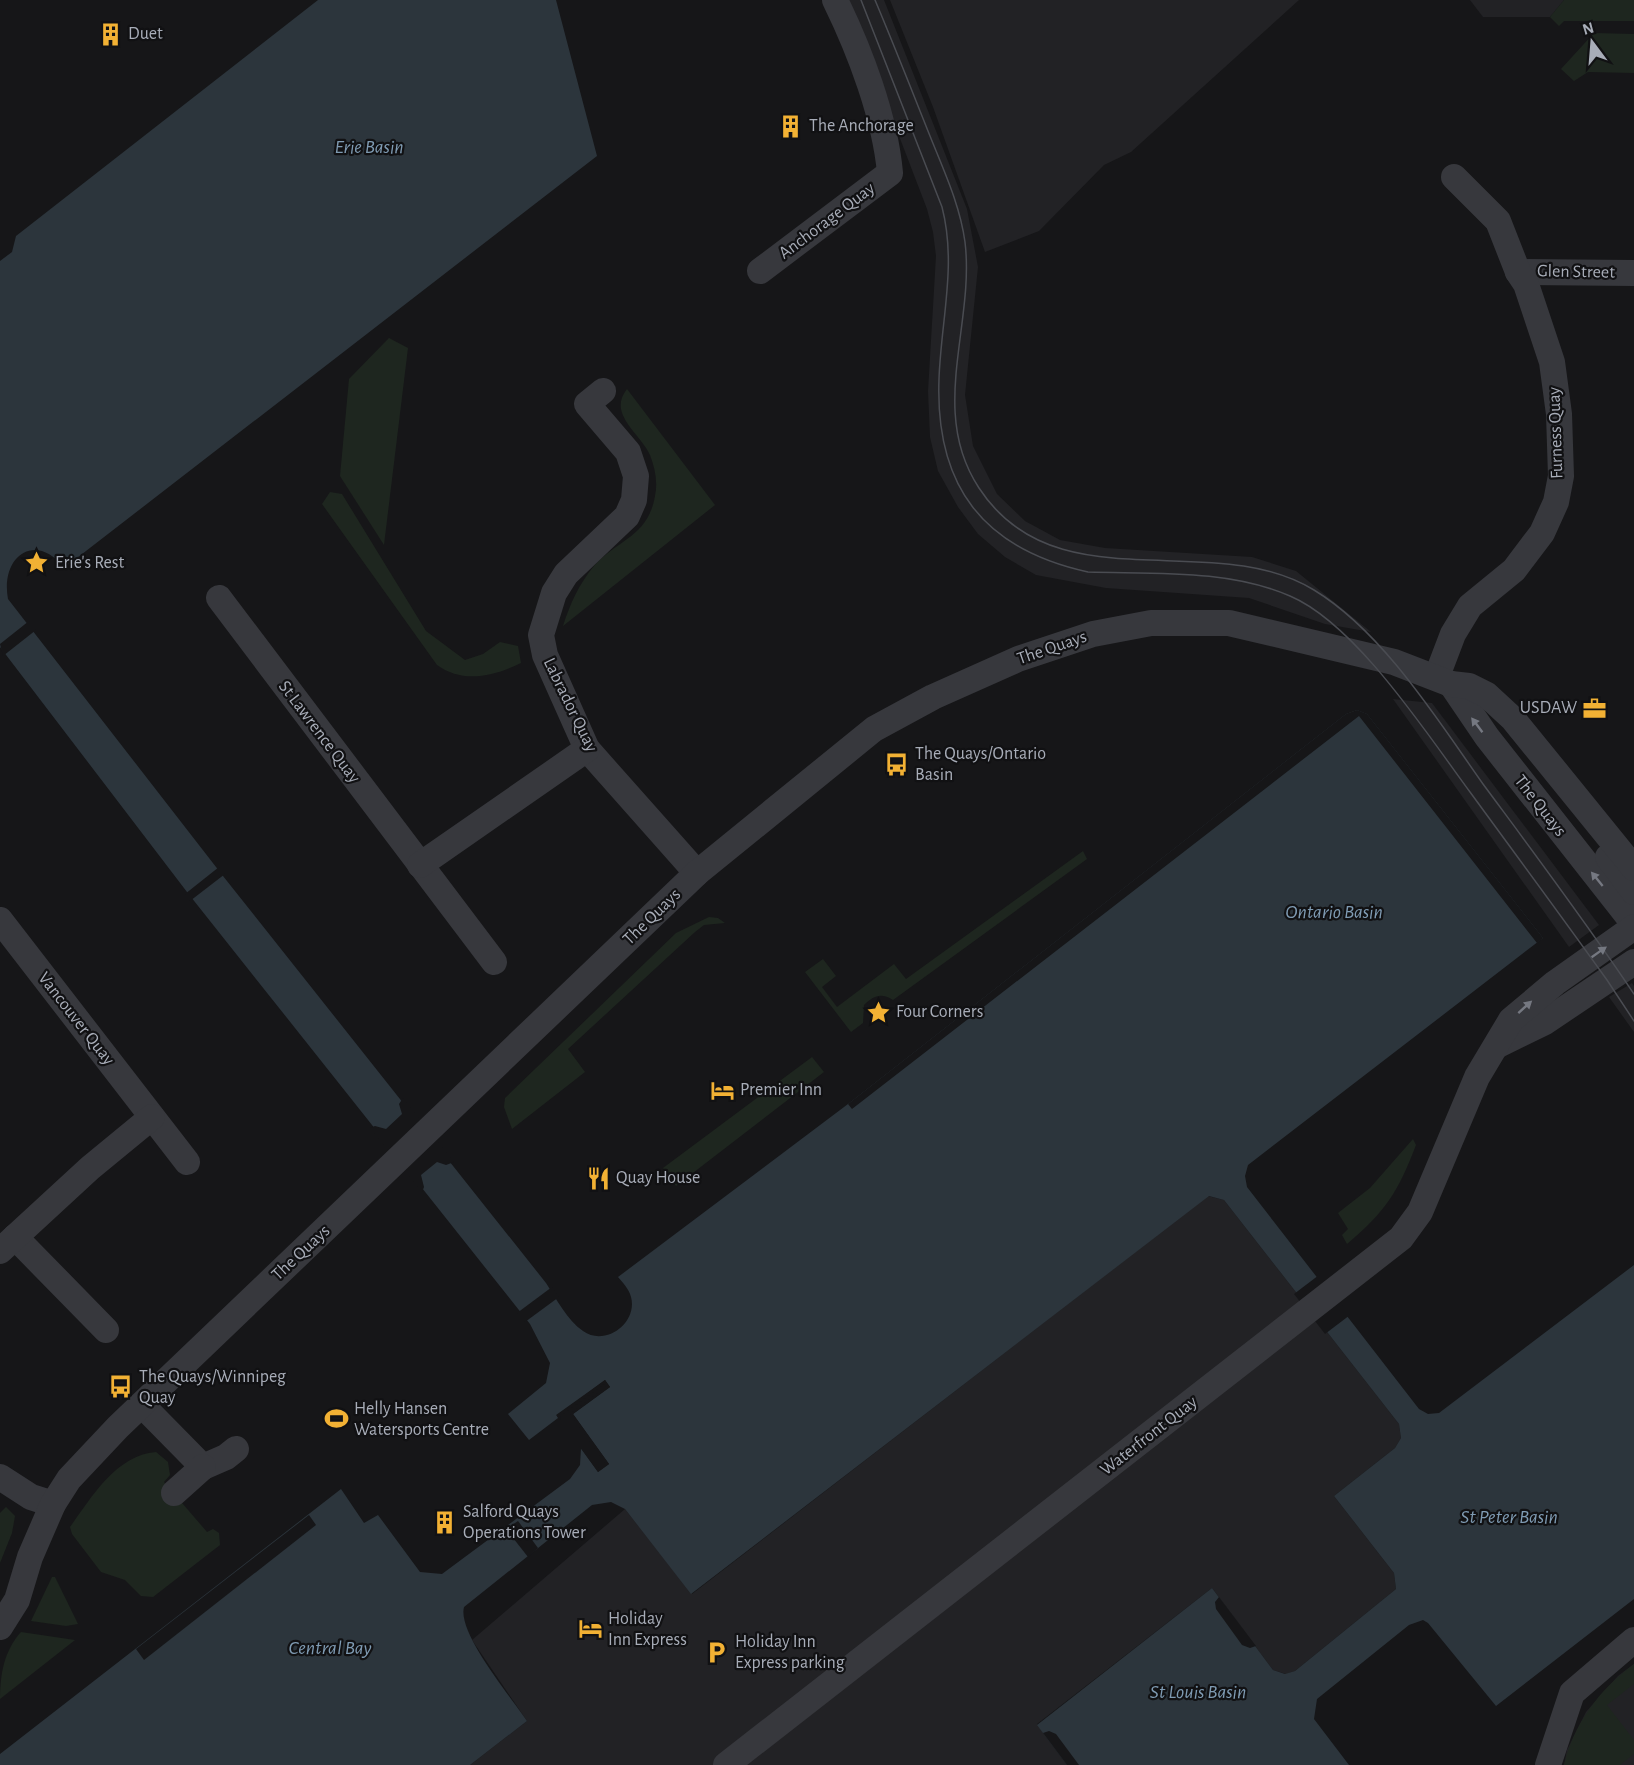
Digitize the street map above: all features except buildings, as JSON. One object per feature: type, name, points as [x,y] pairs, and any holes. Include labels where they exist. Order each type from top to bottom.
[{"type":"street","name":"Anchorage Quay","points":[[760,271],[890,173],[887,142],[849,27],[835,0]]},
{"type":"street","name":"Furness Quay","points":[[1444,680],[1465,614],[1481,596],[1514,570],[1542,533],[1556,502],[1561,476],[1559,414],[1552,362],[1526,284],[1518,272],[1498,222],[1454,177]]},
{"type":"street","name":"Glen Street","points":[[1518,272],[1634,273]]},
{"type":"street","name":"Labrador Quay","points":[[595,397],[628,452],[636,476],[634,500],[627,516],[566,574],[554,593],[541,635],[551,673],[587,749],[697,873]]},
{"type":"street","name":"St Lawrence Quay","points":[[219,598],[494,962]]},
{"type":"street","name":"The Quays","points":[[0,1627],[17,1600],[30,1557],[53,1504],[87,1458],[458,1105],[697,873],[874,729],[987,672],[1093,634],[1151,623],[1229,623],[1394,662],[1444,680],[1469,686],[1486,695],[1513,719],[1634,892]]},
{"type":"street","name":"The Quays","points":[[1444,680],[1634,926]]},
{"type":"street","points":[[420,865],[587,749]]},
{"type":"street","name":"The Quays","points":[[1538,752],[1634,867]]},
{"type":"street","name":"Vancouver Quay","points":[[0,920],[187,1162]]},
{"type":"street","name":"Waterfront Quay","points":[[726,1765],[1342,1287],[1401,1238],[1420,1212],[1476,1077],[1511,1020],[1536,998],[1634,926]]},
{"type":"street","name":"Waterfront Quay","points":[[1496,1047],[1545,1022],[1634,962]]},
{"type":"street","points":[[106,1330],[7,1244],[90,1168],[152,1117]]},
{"type":"street","points":[[142,1405],[203,1467]]},
{"type":"street","points":[[174,1493],[203,1467],[226,1457],[236,1449]]},
{"type":"street","points":[[0,1477],[31,1497],[53,1504]]},
{"type":"street","name":"The Quays","points":[[0,1593],[30,1557]]},
{"type":"street","points":[[1548,1765],[1572,1693],[1634,1640]]},
{"type":"shaded area","points":[[847,0],[884,0],[967,209],[978,267],[965,395],[973,446],[997,494],[1025,521],[1060,540],[1105,548],[1252,557],[1296,571],[1371,632],[1325,624],[1249,598],[1106,588],[1036,575],[1005,557],[978,534],[958,507],[938,471],[930,437],[928,391],[936,256],[933,232],[927,209]]},
{"type":"shaded area","points":[[890,0],[1299,0],[1131,152],[1104,165],[1039,231],[985,252],[933,107]]},
{"type":"shaded area","points":[[1470,0],[1564,0],[1550,17],[1483,17]]},
{"type":"shaded area","points":[[1564,0],[1634,0],[1634,21],[1564,21],[1559,26],[1550,17]]},
{"type":"shaded area","points":[[1594,33],[1634,34],[1634,73],[1588,72],[1574,81],[1561,69]]},
{"type":"shaded area","points":[[389,338],[408,348],[384,545],[340,476],[349,379]]},
{"type":"shaded area","points":[[627,389],[715,505],[563,626],[576,594],[594,566],[639,529],[651,510],[656,491],[655,470],[650,455],[623,415],[622,398]]},
{"type":"shaded area","points":[[330,492],[342,494],[426,631],[465,660],[483,654],[500,642],[518,646],[521,663],[479,676],[457,675],[437,665],[322,504]]},
{"type":"shaded area","points":[[1393,699],[1432,703],[1599,925],[1569,947]]},
{"type":"shaded area","points":[[1083,851],[1087,859],[893,1000],[881,996],[874,997],[867,1002],[864,1005],[863,1023],[851,1032],[805,972],[823,959],[836,976],[822,987],[837,1007],[894,964],[906,979]]},
{"type":"shaded area","points":[[709,917],[718,918],[725,923],[704,925],[695,932],[568,1049],[585,1072],[512,1129],[504,1107],[505,1098],[676,933]]},
{"type":"shaded area","points":[[1632,983],[1634,986],[1634,1032],[1609,997]]},
{"type":"shaded area","points":[[812,1057],[824,1072],[676,1186],[663,1168]]},
{"type":"shaded area","points":[[1413,1139],[1416,1145],[1397,1188],[1381,1211],[1347,1244],[1342,1235],[1348,1229],[1338,1213],[1370,1188]]},
{"type":"shaded area","points":[[1208,1196],[1224,1200],[1399,1424],[1401,1438],[1395,1448],[1334,1496],[1394,1573],[1396,1589],[1295,1671],[1286,1674],[1273,1670],[1212,1588],[1037,1724],[1067,1765],[470,1765],[527,1721],[472,1640],[625,1509],[692,1594]]},
{"type":"shaded area","points":[[156,1452],[168,1462],[170,1475],[164,1482],[207,1532],[213,1529],[219,1533],[220,1545],[153,1597],[141,1596],[125,1580],[101,1572],[72,1534],[70,1527],[96,1491],[117,1469],[142,1455]]},
{"type":"shaded area","points":[[6,1507],[15,1516],[12,1533],[0,1563],[0,1513]]},
{"type":"shaded area","points":[[52,1577],[55,1577],[78,1624],[66,1626],[31,1621]]},
{"type":"shaded area","points":[[21,1632],[75,1640],[0,1699],[4,1663],[15,1639]]},
{"type":"shaded area","points":[[1634,1664],[1634,1765],[1564,1765],[1567,1750],[1586,1712],[1618,1676]]},
{"type":"shaded area","points":[[1634,1664],[1634,1684],[1607,1705],[1634,1740],[1634,1754],[1620,1765],[1564,1765],[1574,1735],[1590,1708],[1610,1684]]},
{"type":"water","points":[[318,0],[556,0],[597,156],[64,568],[53,557],[42,551],[32,550],[22,554],[9,571],[8,599],[223,876],[546,1283],[567,1315],[583,1331],[601,1336],[618,1330],[630,1316],[631,1297],[618,1277],[848,1104],[1346,714],[1357,710],[1367,714],[1543,938],[1248,1165],[1245,1176],[1247,1187],[1419,1409],[1428,1414],[1439,1413],[1634,1265],[1634,1599],[1496,1706],[1428,1623],[1423,1620],[1409,1625],[1317,1699],[1314,1719],[1349,1765],[1067,1765],[1037,1725],[1212,1588],[1273,1670],[1285,1674],[1295,1671],[1396,1589],[1394,1573],[1334,1496],[1395,1448],[1401,1438],[1399,1424],[1224,1200],[1209,1196],[691,1594],[625,1509],[611,1502],[592,1505],[464,1607],[464,1618],[477,1648],[527,1721],[470,1765],[0,1765],[0,1754],[341,1489],[364,1523],[378,1515],[420,1572],[442,1574],[570,1479],[580,1465],[581,1448],[598,1472],[609,1464],[573,1414],[610,1387],[605,1380],[529,1440],[508,1414],[546,1383],[550,1363],[530,1324],[187,892],[0,647],[0,261],[12,252],[16,236]]},
{"type":"pier","points":[[29,621],[36,630],[3,656],[0,644]]},
{"type":"pier","points":[[1357,710],[1367,714],[1543,938],[1537,943],[1359,716],[852,1109],[848,1104],[1346,714]]},
{"type":"pier","points":[[219,867],[225,874],[190,901],[185,894]]},
{"type":"pier","points":[[403,1098],[454,1162],[446,1165],[437,1162],[421,1175],[424,1187],[422,1192],[370,1128],[375,1126],[386,1129],[402,1114],[399,1104]]},
{"type":"pier","points":[[1319,1275],[1350,1315],[1325,1334],[1294,1294]]},
{"type":"pier","points":[[552,1287],[559,1297],[525,1322],[517,1313]]},
{"type":"pier","points":[[605,1380],[610,1387],[573,1414],[609,1464],[598,1472],[579,1446],[583,1446],[599,1468],[605,1463],[570,1414],[606,1387],[604,1384],[561,1416],[560,1420],[556,1415]]},
{"type":"pier","points":[[309,1515],[316,1525],[144,1660],[136,1649]]},
{"type":"pier","points":[[518,1521],[538,1548],[528,1557],[506,1529]]},
{"type":"pier","points":[[1219,1597],[1256,1646],[1250,1648],[1242,1645],[1216,1609],[1215,1602]]},
{"type":"pier","points":[[1049,1731],[1056,1734],[1079,1765],[1067,1765],[1043,1733]]},
{"type":"tram line","points":[[861,0],[942,207],[948,250],[948,271],[940,357],[940,417],[946,451],[957,481],[973,507],[994,529],[1020,547],[1051,561],[1088,572],[1165,573],[1242,581],[1290,596],[1315,610],[1340,630],[1365,655],[1412,712],[1590,956],[1634,1021]]},
{"type":"tram line","points":[[875,0],[946,175],[963,228],[966,273],[955,398],[957,429],[964,459],[979,488],[1011,524],[1049,545],[1092,556],[1229,564],[1273,572],[1314,590],[1339,608],[1386,653],[1428,705],[1634,994]]},
{"type":"place","name":"Duet","points":[[110,34]]},
{"type":"place","name":"The Anchorage","points":[[791,126]]},
{"type":"place","name":"Erie's Rest","points":[[37,563]]},
{"type":"place","name":"USDAW","points":[[1595,708]]},
{"type":"place","name":"The Quays/Ontario Basin","points":[[897,764]]},
{"type":"place","name":"Four Corners","points":[[878,1012]]},
{"type":"place","name":"Premier Inn","points":[[722,1090]]},
{"type":"place","name":"Quay House","points":[[598,1178]]},
{"type":"place","name":"The Quays/Winnipeg Quay","points":[[121,1387]]},
{"type":"place","name":"Helly Hansen Watersports Centre","points":[[336,1419]]},
{"type":"place","name":"Salford Quays Operations Tower","points":[[445,1522]]},
{"type":"place","name":"Holiday Inn Express","points":[[590,1629]]},
{"type":"place","name":"Holiday Inn Express parking","points":[[717,1652]]},
{"type":"water label","name":"Erie Basin","points":[[369,147]]},
{"type":"water label","name":"Ontario Basin","points":[[1334,912]]},
{"type":"water label","name":"St Peter Basin","points":[[1509,1517]]},
{"type":"water label","name":"Central Bay","points":[[330,1648]]},
{"type":"water label","name":"St Louis Basin","points":[[1198,1692]]}]
